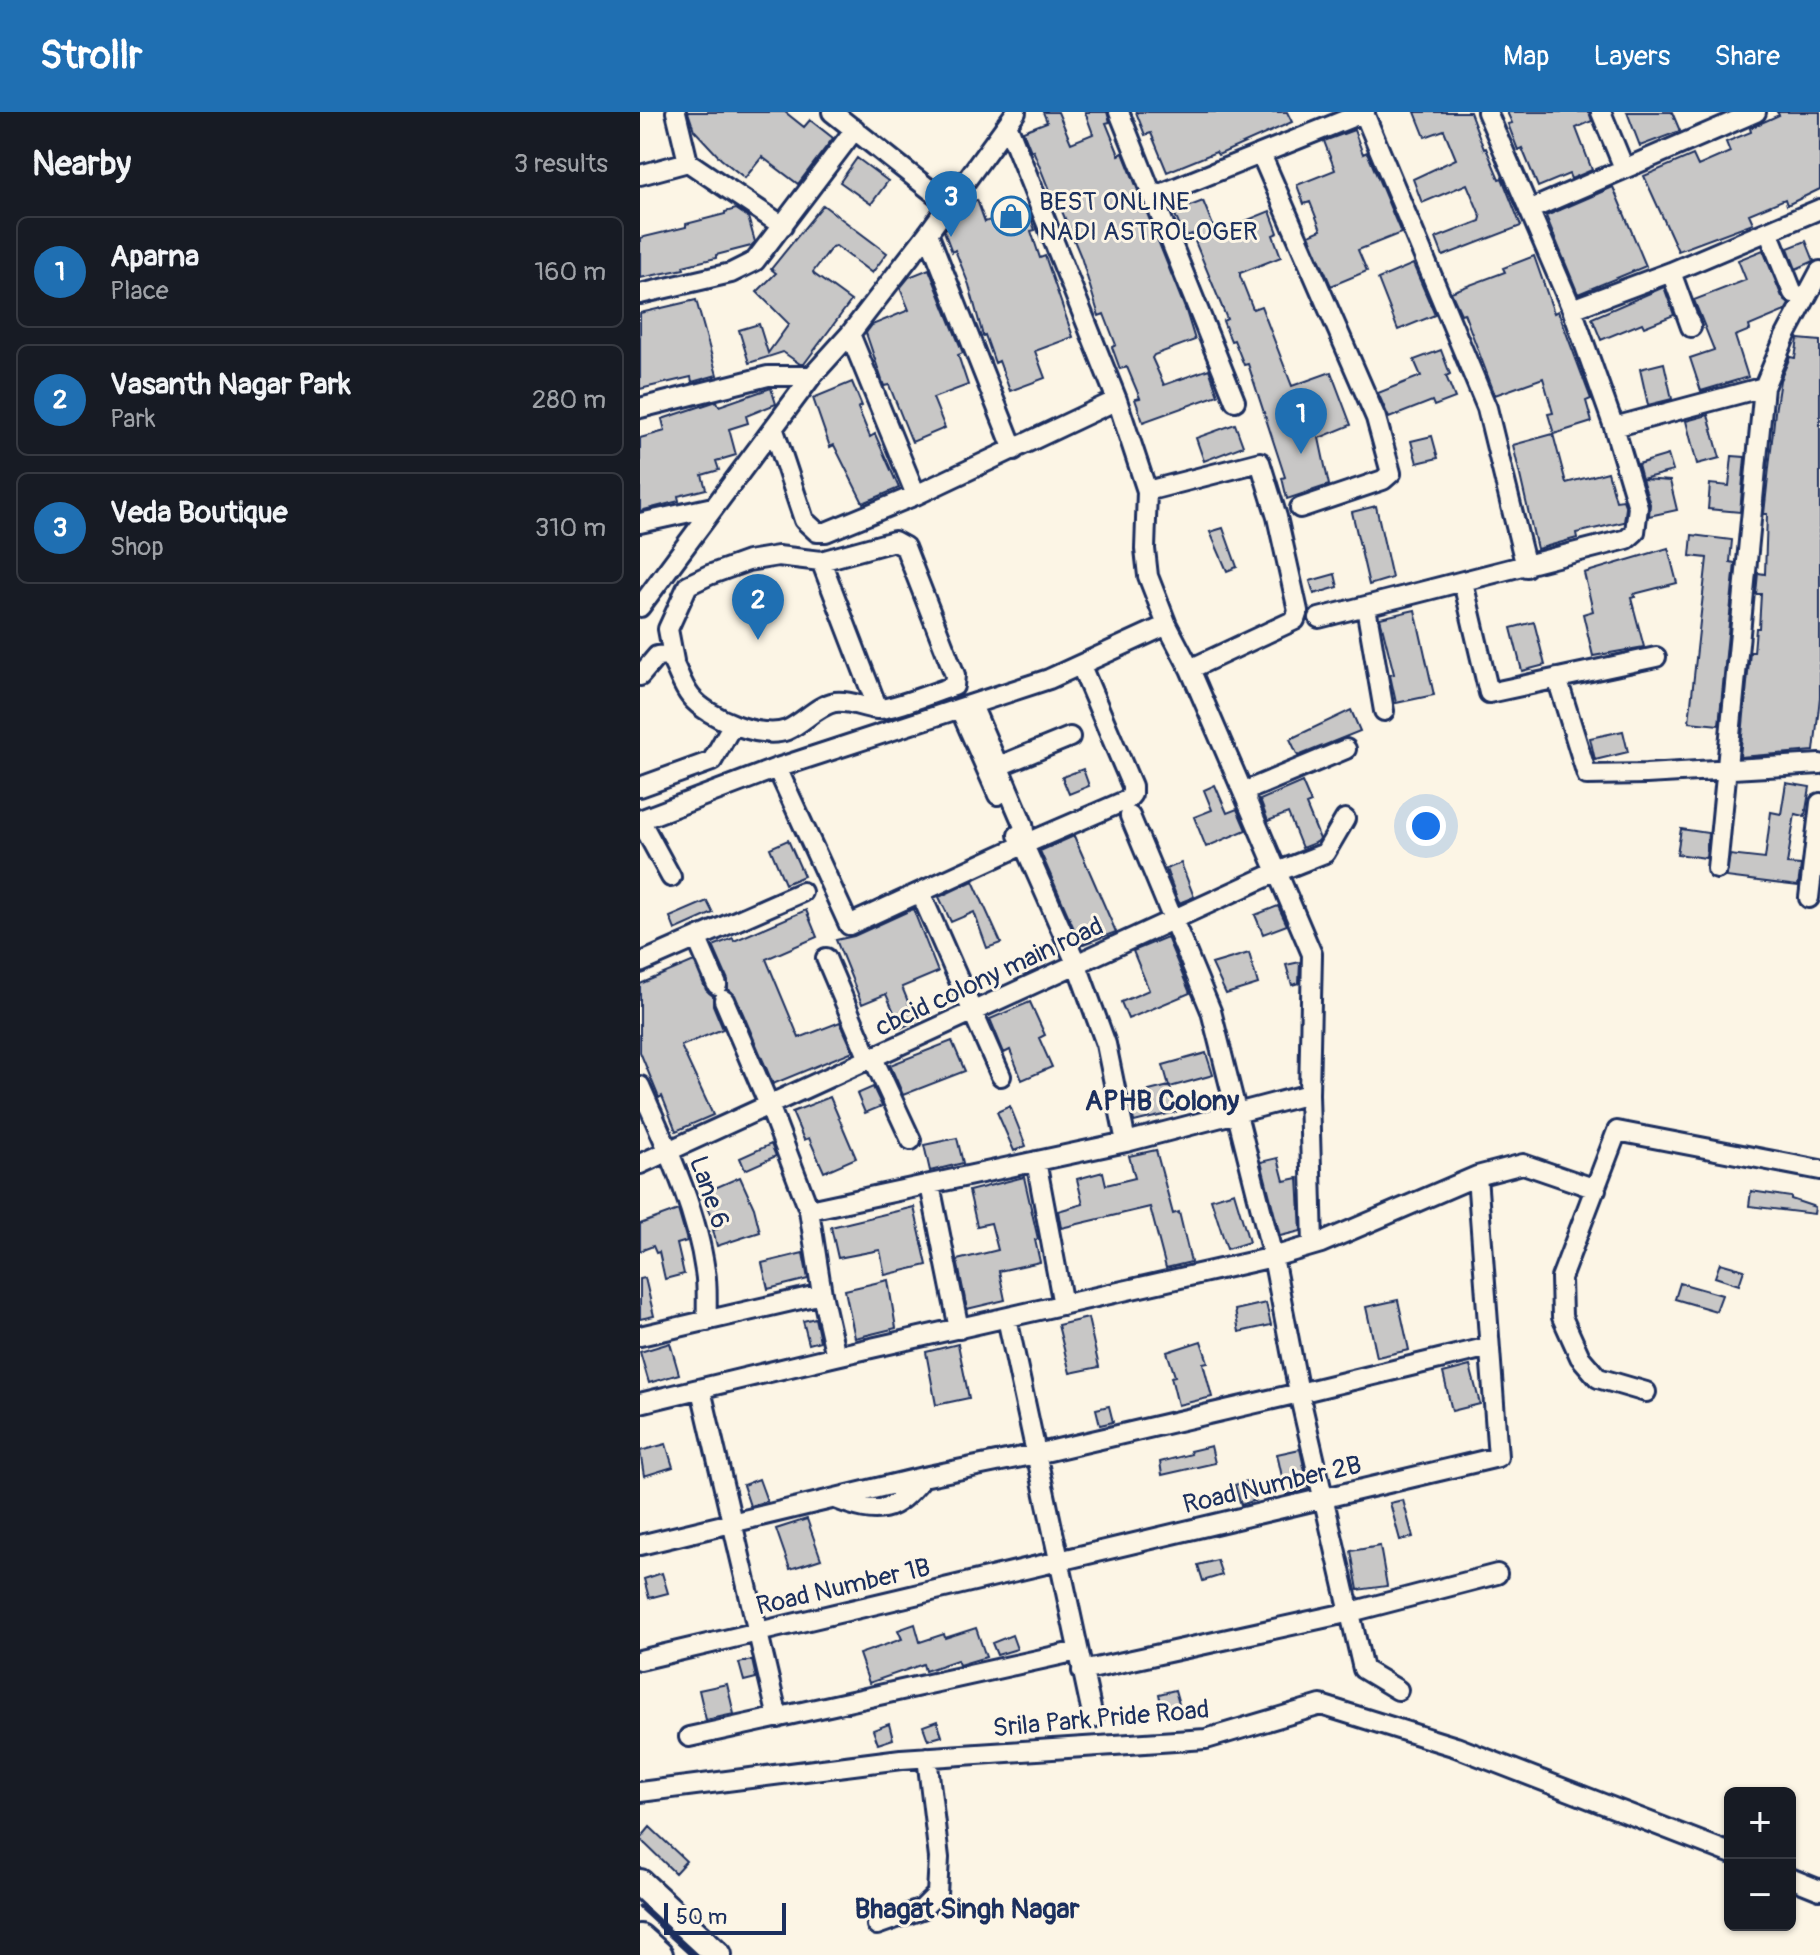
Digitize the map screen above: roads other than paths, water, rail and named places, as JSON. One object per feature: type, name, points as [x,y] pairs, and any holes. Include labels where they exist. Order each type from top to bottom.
[{"type":"highway","points":[[640,1883],[718,1955]]},
{"type":"highway","points":[[640,1938],[659,1955]]},
{"type":"street","points":[[676,112],[688,162],[783,226]]},
{"type":"street","points":[[832,112],[948,204]]},
{"type":"street","points":[[1119,112],[1235,401]]},
{"type":"street","points":[[1153,197],[1365,112],[1487,408],[1526,567]]},
{"type":"street","points":[[1319,618],[1526,567],[1627,539],[1635,532],[1638,507],[1614,427],[1572,309],[1487,112]]},
{"type":"street","points":[[1601,112],[1624,168]]},
{"type":"street","points":[[1529,210],[1732,117],[1756,112]]},
{"type":"street","points":[[640,607],[812,376],[850,334],[928,233],[1011,118]]},
{"type":"street","points":[[1011,118],[1117,400],[1147,491],[1145,549],[1148,576],[1312,954],[1309,1094],[1313,1245]]},
{"type":"street","points":[[640,294],[731,273],[755,261],[855,129]]},
{"type":"street","points":[[1261,154],[1376,418],[1391,473],[1383,480],[1300,508]]},
{"type":"street","points":[[640,175],[688,162]]},
{"type":"street","points":[[1572,309],[1671,272],[1820,209]]},
{"type":"street","points":[[1768,231],[1793,293]]},
{"type":"street","points":[[928,233],[1014,450]]},
{"type":"street","points":[[1717,869],[1764,387],[1785,337],[1820,271]]},
{"type":"street","points":[[1671,272],[1691,327]]},
{"type":"street","points":[[850,334],[916,495]]},
{"type":"street","points":[[640,408],[768,376],[812,376]]},
{"type":"street","points":[[1614,427],[1764,387]]},
{"type":"street","points":[[774,430],[804,520],[812,529],[826,532],[916,495],[1117,400]]},
{"type":"street","points":[[1147,491],[1260,462],[1277,517],[1298,611],[1295,620],[1190,669]]},
{"type":"street","points":[[640,523],[713,507]]},
{"type":"street","points":[[801,559],[812,529]]},
{"type":"street","points":[[894,541],[905,547],[955,675],[954,686],[878,709],[858,702],[832,702],[784,731],[749,730],[733,724],[693,699],[678,676],[668,629],[688,585],[748,561],[778,556],[801,559],[821,561],[894,541]]},
{"type":"street","points":[[821,561],[878,709]]},
{"type":"street","points":[[1463,582],[1489,693],[1656,657]]},
{"type":"street","points":[[1366,607],[1384,711]]},
{"type":"street","points":[[671,877],[640,820],[777,768],[1081,666],[1167,625]]},
{"type":"street","points":[[640,676],[657,656],[668,655],[674,661]]},
{"type":"street","points":[[777,768],[849,925],[1127,800],[1132,794],[1132,786],[1081,666]]},
{"type":"street","points":[[1557,678],[1587,775],[1820,764]]},
{"type":"street","points":[[966,707],[999,766],[1023,824],[1026,848]]},
{"type":"street","points":[[966,707],[1012,828],[1026,848],[1077,965],[1106,1044],[1126,1142]]},
{"type":"street","points":[[640,787],[712,761],[733,724]]},
{"type":"street","points":[[999,766],[1070,737]]},
{"type":"street","points":[[1243,792],[1346,749]]},
{"type":"street","points":[[1809,898],[1820,803]]},
{"type":"street","points":[[1130,816],[1211,1011],[1239,1113],[1363,1669],[1398,1690]]},
{"type":"street","name":"cbcid colony main road","points":[[640,1164],[1277,872],[1325,853],[1345,819]]},
{"type":"street","points":[[640,963],[802,892]]},
{"type":"street","points":[[924,901],[1001,1076]]},
{"type":"street","points":[[697,939],[769,1105],[809,1210],[822,1294],[836,1356]]},
{"type":"street","points":[[826,958],[911,1140]]},
{"type":"street","name":"Lane 6","points":[[640,1086],[669,1151],[699,1237],[706,1275],[707,1321]]},
{"type":"street","points":[[809,1210],[1126,1142],[1309,1094]]},
{"type":"street","points":[[1646,1392],[1598,1378],[1580,1357],[1562,1317],[1561,1278],[1617,1131],[1820,1170]]},
{"type":"street","points":[[1036,1161],[1063,1305]]},
{"type":"street","points":[[640,1403],[1273,1257],[1313,1245],[1477,1176],[1523,1164],[1596,1189]]},
{"type":"street","points":[[640,1545],[834,1499],[872,1510],[888,1508],[904,1500],[923,1477],[1036,1454],[1489,1347],[1477,1176]]},
{"type":"street","points":[[930,1185],[959,1329]]},
{"type":"street","points":[[640,1336],[822,1294]]},
{"type":"street","points":[[1007,1318],[1093,1718]]},
{"type":"street","name":"Road Number 2B","points":[[1059,1562],[1498,1457],[1489,1347]]},
{"type":"street","points":[[701,1390],[778,1718]]},
{"type":"street","name":"Road Number 1B","points":[[640,1660],[1059,1562]]},
{"type":"street","points":[[1082,1671],[1351,1612],[1497,1574]]},
{"type":"street","points":[[689,1737],[1078,1651]]},
{"type":"street","name":"Srila Park Pride Road","points":[[640,1792],[927,1757],[1206,1739],[1321,1705],[1456,1747],[1724,1851]]},
{"type":"street","points":[[877,1925],[922,1909],[937,1894],[939,1858],[927,1757]]},
{"type":"street","points":[[1796,1880],[1820,1890]]},
{"type":"railway","points":[[640,1907],[692,1955]]},
{"type":"place","name":"BEST ONLINE NADI ASTROLOGER","points":[[1011,216]]},
{"type":"place","name":"Veda Boutique","points":[[951,237]]},
{"type":"place","name":"Aparna","points":[[1301,454]]},
{"type":"place","name":"Vasanth Nagar Park","points":[[758,640]]},
{"type":"district","name":"APHB Colony","points":[[1162,1100]]},
{"type":"district","name":"Bhagat Singh Nagar","points":[[967,1908]]}]
